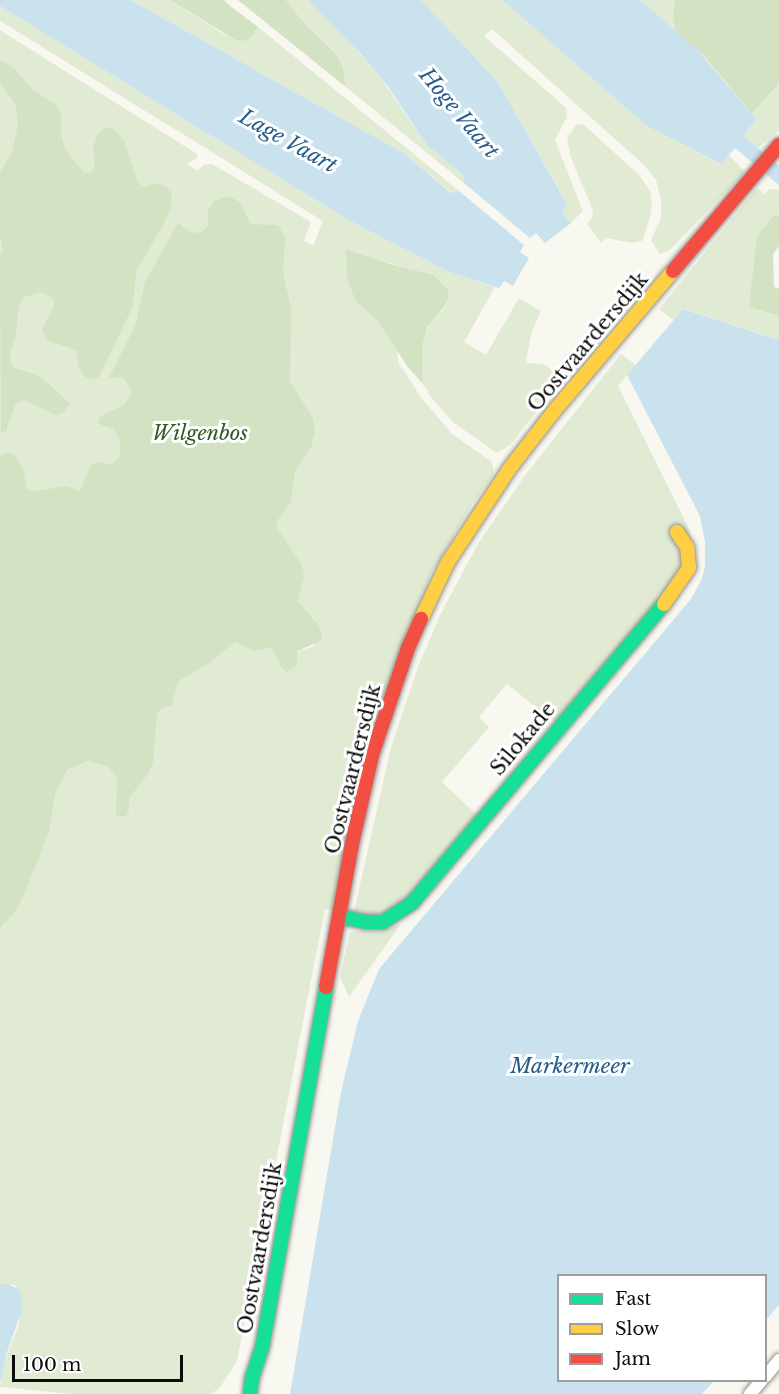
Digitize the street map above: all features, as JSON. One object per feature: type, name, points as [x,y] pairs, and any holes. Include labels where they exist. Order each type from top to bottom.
[{"type":"main road","name":"Oostvaardersdijk","points":[[250,1394],[252,1378],[262,1348],[339,916],[372,755],[389,697],[412,638],[448,562],[510,468],[555,410],[779,145]]},
{"type":"main road","name":"Silokade","points":[[339,916],[366,922],[383,922],[399,914],[412,903],[675,591],[689,568],[687,547],[677,532]]},
{"type":"main road","name":"Oostvaardersdijk","points":[[239,1394],[252,1378]]},
{"type":"street","points":[[767,1374],[779,1360]]},
{"type":"street","points":[[750,1394],[760,1382]]},
{"type":"green space","points":[[131,0],[170,0],[224,34],[244,41],[204,0],[225,0],[253,34],[258,27],[459,191],[452,193],[405,154]]},
{"type":"green space","points":[[170,0],[222,0],[258,27],[251,38],[244,41],[236,40]]},
{"type":"green space","points":[[238,0],[286,0],[304,23],[335,53],[343,67],[346,87]]},
{"type":"green space","points":[[286,0],[308,0],[329,18],[380,77],[427,145],[464,177],[464,183],[346,87],[343,67],[335,53],[304,23]]},
{"type":"green space","points":[[421,0],[502,0],[647,126],[720,164],[729,155],[745,172],[670,250],[660,254],[651,240],[661,218],[661,200],[656,180],[643,164],[492,29],[484,36],[566,108],[567,117],[555,140],[583,211],[571,223],[562,212],[567,203],[498,82]]},
{"type":"green space","points":[[640,0],[675,0],[673,11],[675,30]]},
{"type":"green space","points":[[675,0],[779,0],[779,83],[752,114],[704,56],[675,30],[673,11]]},
{"type":"green space","name":"Wilgenbos","points":[[0,6],[350,221],[449,272],[495,287],[464,342],[486,355],[519,298],[541,311],[531,334],[526,363],[544,364],[559,375],[548,389],[545,401],[510,445],[497,453],[454,423],[433,400],[423,384],[422,347],[427,327],[446,306],[449,298],[448,290],[434,275],[414,271],[346,249],[396,301],[398,362],[423,400],[452,434],[492,462],[494,474],[470,508],[432,572],[420,604],[333,910],[325,909],[237,1361],[219,1389],[210,1394],[71,1394],[0,1387],[2,1367],[19,1324],[19,1289],[14,1285],[0,1285],[0,930],[5,926],[0,916],[0,30],[197,154],[198,157],[187,164],[197,171],[204,165],[212,164],[311,222],[304,241],[313,246],[323,221],[0,21]],"holes":[[[313,617],[322,633],[313,647],[297,651]]]},
{"type":"green space","points":[[0,59],[15,69],[33,90],[55,104],[61,113],[61,135],[65,149],[84,173],[90,173],[95,167],[93,148],[98,133],[112,127],[124,141],[138,183],[144,187],[156,183],[165,186],[172,193],[170,210],[137,270],[132,308],[99,377],[92,379],[85,377],[78,366],[76,350],[47,340],[42,330],[55,304],[53,298],[41,292],[24,297],[19,305],[16,335],[10,354],[11,363],[14,368],[35,374],[70,404],[64,412],[56,415],[24,400],[15,405],[6,431],[1,432],[0,256],[3,251],[0,237],[0,172],[12,153],[18,125],[16,105],[0,84]]},
{"type":"green space","points":[[779,83],[779,130],[758,148],[744,136],[756,119],[752,114]]},
{"type":"green space","points":[[583,124],[639,175],[650,191],[652,204],[650,218],[642,241],[632,243],[606,238],[601,243],[587,224],[592,218],[593,210],[571,158],[567,139],[576,125]]},
{"type":"green space","points":[[757,188],[765,194],[769,189],[779,190],[779,217],[775,214],[749,307],[779,316],[779,340],[684,309],[673,320],[659,309]]},
{"type":"green space","name":"Wilgenbos","points":[[229,196],[241,203],[250,224],[278,225],[285,237],[283,273],[291,308],[290,382],[313,418],[315,432],[311,447],[295,471],[291,502],[277,521],[277,528],[302,565],[304,576],[298,601],[319,626],[322,633],[321,641],[297,651],[297,665],[287,672],[281,667],[272,647],[254,651],[235,642],[208,664],[178,681],[172,705],[160,709],[157,714],[153,762],[148,774],[129,798],[129,810],[126,816],[116,816],[117,780],[114,773],[106,766],[88,761],[67,770],[55,794],[49,831],[26,890],[18,907],[0,930],[0,456],[8,452],[15,455],[23,469],[27,489],[32,492],[67,486],[80,491],[91,464],[99,462],[111,465],[119,457],[121,448],[118,436],[113,429],[97,421],[101,416],[125,404],[130,396],[131,390],[123,377],[109,378],[136,324],[145,282],[178,223],[192,233],[202,232],[208,225],[208,210],[214,201]]},
{"type":"green space","points":[[775,214],[779,217],[779,246],[773,254],[774,287],[779,289],[779,316],[749,307],[757,236]]},
{"type":"green space","points":[[346,249],[397,266],[434,275],[448,290],[449,298],[445,306],[427,327],[422,347],[423,384],[407,366],[378,321],[355,300],[347,278]]},
{"type":"green space","points":[[621,354],[636,365],[618,386],[689,529],[691,540],[677,584],[558,725],[507,684],[479,717],[489,727],[442,782],[479,817],[396,913],[353,916],[391,747],[418,667],[440,615],[479,542],[526,474]]},
{"type":"green space","points":[[401,924],[349,997],[340,977],[350,932],[387,929]]},
{"type":"water","name":"Lage Vaart","points":[[0,0],[131,0],[405,154],[451,193],[459,191],[524,245],[520,252],[529,258],[513,286],[504,281],[499,288],[449,272],[350,221],[0,6]]},
{"type":"water","name":"Hoge Vaart","points":[[308,0],[421,0],[498,82],[567,204],[562,212],[571,223],[545,243],[536,233],[530,238],[464,183],[464,177],[427,145],[389,88],[361,54]]},
{"type":"water","points":[[502,0],[640,0],[697,49],[756,119],[744,136],[779,166],[779,185],[735,148],[721,164],[647,126]]},
{"type":"water","name":"Markermeer","points":[[683,309],[779,340],[779,1305],[767,1319],[767,1274],[557,1274],[557,1382],[713,1382],[702,1394],[290,1394],[341,1092],[358,1021],[379,969],[691,599],[701,581],[705,567],[705,542],[700,516],[627,375]]},
{"type":"water","points":[[7,1284],[19,1289],[23,1307],[6,1355],[0,1382],[0,1285]]},
{"type":"traffic: fast","points":[[339,916],[366,922],[383,922],[412,903],[664,604]]},
{"type":"traffic: fast","points":[[250,1394],[252,1378],[262,1348],[326,987]]},
{"type":"traffic: slow","points":[[421,619],[448,562],[510,468],[555,410],[673,271]]},
{"type":"traffic: slow","points":[[664,604],[689,568],[687,547],[677,532]]},
{"type":"traffic: jam","points":[[673,271],[779,145]]},
{"type":"traffic: jam","points":[[326,987],[352,844],[372,755],[408,648],[421,619]]}]
